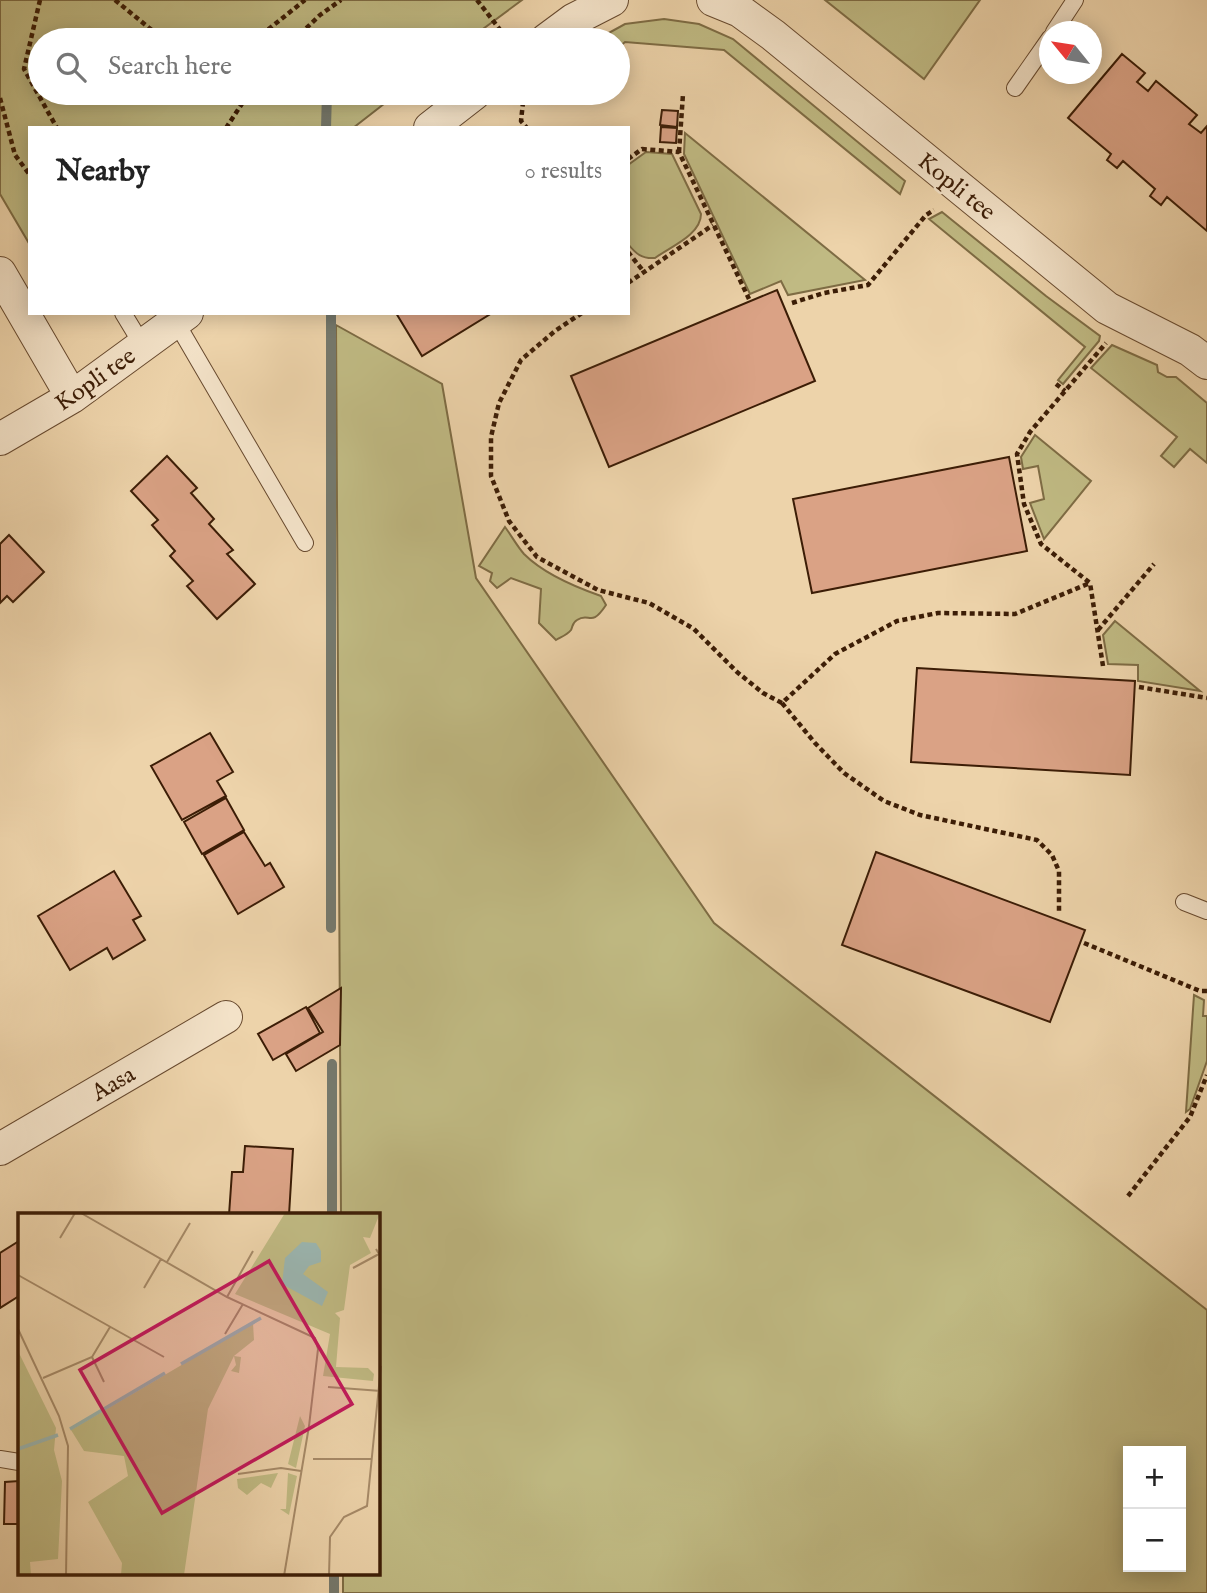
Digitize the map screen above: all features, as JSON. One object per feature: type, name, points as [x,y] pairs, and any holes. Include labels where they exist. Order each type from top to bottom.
[{"type":"street","points":[[562,28],[611,0]]},
{"type":"street","name":"Kopli tee","points":[[713,0],[740,11],[773,35],[1107,308],[1190,349],[1207,363]]},
{"type":"street","points":[[433,126],[460,105]]},
{"type":"street","points":[[0,273],[72,397]]},
{"type":"street","name":"Kopli tee","points":[[0,439],[72,397],[181,318]]},
{"type":"street","name":"Aasa","points":[[0,1149],[226,1017]]},
{"type":"lane","points":[[1061,21],[1075,0]]},
{"type":"lane","points":[[1015,88],[1039,53]]},
{"type":"lane","points":[[124,315],[143,346]]},
{"type":"lane","points":[[181,318],[305,543]]},
{"type":"lane","points":[[1184,902],[1207,911]]},
{"type":"lane","points":[[0,1459],[18,1462]]},
{"type":"path","points":[[34,28],[40,0]]},
{"type":"path","points":[[115,0],[149,28]]},
{"type":"path","points":[[270,28],[304,0]]},
{"type":"path","points":[[306,28],[341,0]]},
{"type":"path","points":[[477,0],[499,28]]},
{"type":"path","points":[[28,52],[24,69],[28,76]]},
{"type":"path","points":[[683,94],[679,152],[749,299]]},
{"type":"path","points":[[0,98],[15,155],[28,172]]},
{"type":"path","points":[[44,105],[56,126]]},
{"type":"path","points":[[227,126],[241,105]]},
{"type":"path","points":[[523,105],[522,121],[526,126]]},
{"type":"path","points":[[630,158],[642,149],[679,152]]},
{"type":"path","points":[[792,303],[824,293],[868,285],[926,215],[936,209]]},
{"type":"path","points":[[630,282],[713,225]]},
{"type":"path","points":[[630,254],[644,272]]},
{"type":"path","points":[[579,315],[521,360],[499,403],[491,437],[491,476],[509,521],[537,557],[598,590],[649,603],[694,629],[737,672],[763,693],[782,703],[844,773],[884,802],[920,815],[1037,840],[1052,855],[1059,870],[1059,914]]},
{"type":"path","points":[[1103,666],[1090,583],[1077,569],[1041,544],[1024,504],[1017,454],[1030,432],[1062,398],[1111,337]]},
{"type":"path","points":[[1056,384],[1065,391]]},
{"type":"path","points":[[1097,631],[1154,564]]},
{"type":"path","points":[[782,703],[835,654],[897,621],[938,613],[1015,614],[1090,583]]},
{"type":"path","points":[[1137,584],[1142,588]]},
{"type":"path","points":[[1139,687],[1207,698]]},
{"type":"path","points":[[1084,943],[1200,991],[1207,991]]},
{"type":"path","points":[[1128,1196],[1190,1117],[1207,1075]]},
{"type":"shaded area","points":[[0,0],[522,0],[484,28],[28,28],[28,105],[383,105],[356,126],[28,126],[28,242],[0,194]]},
{"type":"shaded area","points":[[825,0],[980,0],[924,79]]},
{"type":"shaded area","points":[[664,19],[699,24],[733,39],[905,181],[900,194],[724,50],[630,42],[630,28],[618,28],[625,24]]},
{"type":"shaded area","points":[[685,133],[865,280],[788,295],[781,281],[750,294],[684,154]]},
{"type":"shaded area","points":[[646,152],[672,154],[701,214],[700,221],[690,234],[655,258],[646,258],[630,246],[630,164]]},
{"type":"shaded area","points":[[942,212],[1100,336],[1099,341],[1063,384],[1058,380],[1085,347],[929,219]]},
{"type":"shaded area","points":[[336,325],[442,384],[476,578],[714,923],[1207,1310],[1207,1593],[343,1593],[343,1576],[380,1576],[380,1213],[341,1213]]},
{"type":"shaded area","points":[[1112,345],[1157,365],[1158,372],[1167,377],[1176,377],[1207,403],[1207,463],[1190,449],[1174,467],[1161,456],[1177,437],[1091,368]]},
{"type":"shaded area","points":[[1035,435],[1091,481],[1044,539],[1030,503],[1044,499],[1038,466],[1023,469],[1021,457]]},
{"type":"shaded area","points":[[505,527],[524,554],[541,568],[570,584],[601,596],[606,605],[601,612],[593,618],[577,620],[569,632],[556,640],[539,623],[541,589],[511,578],[497,588],[490,581],[492,573],[479,566]]},
{"type":"shaded area","points":[[1115,621],[1200,691],[1138,681],[1138,665],[1108,664],[1103,635]]},
{"type":"shaded area","points":[[1194,995],[1204,1000],[1203,1016],[1207,1016],[1207,1061],[1190,1109],[1186,1112]]},
{"type":"building","points":[[1122,54],[1145,73],[1137,82],[1148,91],[1156,81],[1197,115],[1189,124],[1201,133],[1207,126],[1207,231],[1167,197],[1161,205],[1150,196],[1155,189],[1123,161],[1117,168],[1107,160],[1111,154],[1068,118],[1097,84],[1102,84],[1102,78]]},
{"type":"building","points":[[662,110],[678,111],[677,127],[660,125]]},
{"type":"building","points":[[661,127],[677,128],[676,143],[660,142]]},
{"type":"building","points":[[777,290],[815,381],[609,467],[571,376]]},
{"type":"building","points":[[397,315],[489,315],[422,356]]},
{"type":"building","points":[[167,456],[197,488],[191,493],[214,519],[209,524],[233,550],[227,554],[255,584],[217,619],[187,586],[193,581],[170,556],[175,551],[152,525],[158,520],[131,491]]},
{"type":"building","points":[[1009,457],[1027,551],[812,593],[793,499]]},
{"type":"building","points":[[9,535],[44,572],[13,602],[7,596],[0,603],[0,544]]},
{"type":"building","points":[[917,668],[1135,681],[1130,775],[911,762]]},
{"type":"building","points":[[210,733],[233,772],[217,781],[226,796],[182,820],[151,766]]},
{"type":"building","points":[[226,798],[244,830],[202,854],[184,822]]},
{"type":"building","points":[[244,832],[265,866],[270,863],[284,887],[238,914],[204,855]]},
{"type":"building","points":[[876,852],[1085,930],[1050,1022],[842,945]]},
{"type":"building","points":[[114,871],[141,916],[133,920],[145,940],[113,959],[107,948],[70,970],[38,916]]},
{"type":"building","points":[[341,988],[340,1045],[296,1071],[286,1054],[323,1032],[308,1008]]},
{"type":"building","points":[[306,1007],[320,1033],[273,1060],[258,1034]]},
{"type":"building","points":[[245,1146],[293,1149],[289,1213],[229,1213],[232,1172],[243,1172]]},
{"type":"building","points":[[18,1242],[18,1297],[0,1308],[0,1253]]},
{"type":"building","points":[[18,1481],[18,1524],[4,1524],[5,1482]]},
{"type":"waterway","points":[[326,126],[327,105]]},
{"type":"waterway","points":[[331,315],[331,928]]},
{"type":"waterway","points":[[332,1064],[332,1213]]},
{"type":"waterway","points":[[334,1576],[334,1593]]}]
